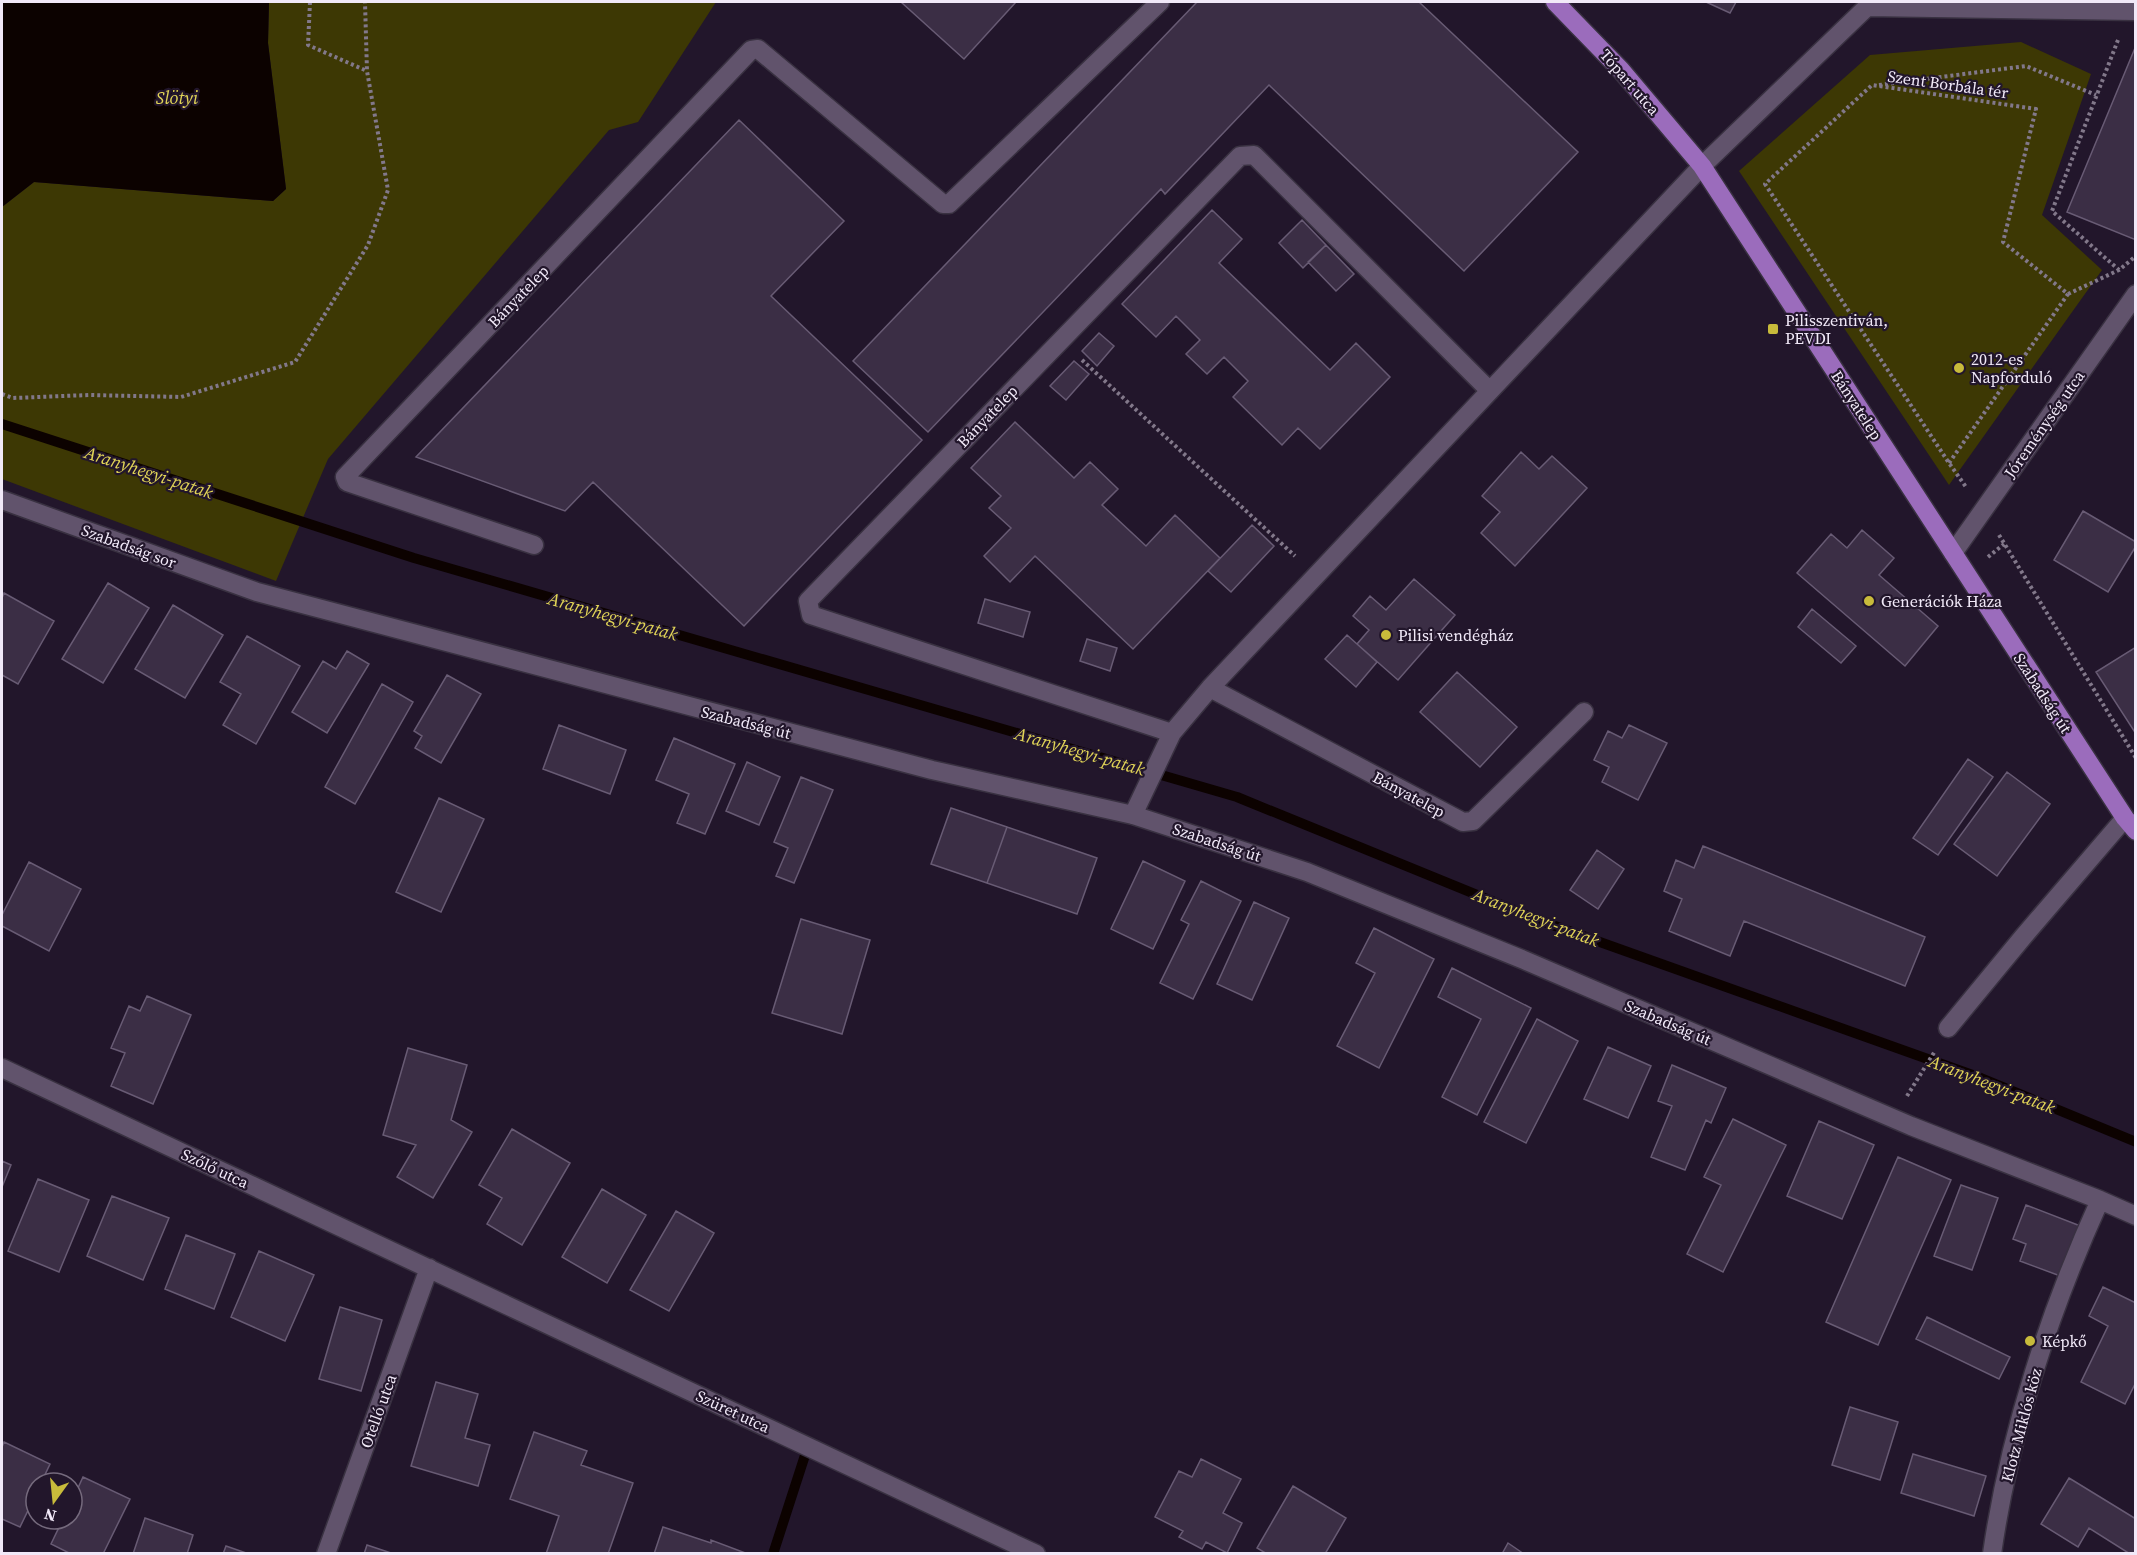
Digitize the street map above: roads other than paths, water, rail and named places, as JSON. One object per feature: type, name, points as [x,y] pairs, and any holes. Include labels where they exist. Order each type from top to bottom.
[{"type":"main road","name":"Tópart utca","points":[[1555,2],[1621,70],[1702,166]]},
{"type":"main road","name":"Bányatelep","points":[[1702,166],[1953,553]]},
{"type":"main road","name":"Szabadság út","points":[[1953,553],[2130,824]]},
{"type":"street","name":"Bányatelep","points":[[534,545],[347,482],[345,477],[751,50],[758,49],[943,204],[949,204],[1160,2]]},
{"type":"street","points":[[1135,810],[1168,740],[1210,688],[1702,166],[1868,4],[2136,11]]},
{"type":"street","name":"Bányatelep","points":[[1168,740],[811,615],[808,601],[1240,156],[1254,155],[1490,391]]},
{"type":"street","name":"Jóreménység utca","points":[[1953,553],[2136,294]]},
{"type":"street","name":"Szabadság sor","points":[[2,500],[257,592]]},
{"type":"street","name":"Szabadság út","points":[[257,592],[932,770],[1135,810],[1307,872],[1524,960],[1911,1126],[2136,1216]]},
{"type":"street","name":"Bányatelep","points":[[1210,688],[1463,822],[1473,821],[1584,712]]},
{"type":"street","points":[[1948,1028],[2023,937],[2130,824]]},
{"type":"street","name":"Szőlő utca","points":[[2,1068],[429,1268]]},
{"type":"street","name":"Klotz Miklós köz","points":[[1992,1554],[1997,1520],[2018,1429],[2043,1343],[2100,1200]]},
{"type":"street","name":"Otelló utca","points":[[326,1554],[429,1268]]},
{"type":"street","name":"Szüret utca","points":[[429,1268],[1036,1554]]},
{"type":"water","name":"Slötyi","points":[[2,2],[269,2],[268,43],[286,189],[273,201],[34,182],[2,207]]},
{"type":"waterway","name":"Aranyhegyi-patak","points":[[2,424],[414,558],[1237,797],[1541,921],[1981,1078],[2136,1142]]},
{"type":"waterway","points":[[773,1554],[808,1446]]},
{"type":"place","name":"Pilisszentiván, PEVDI","points":[[1773,329]]},
{"type":"place","name":"2012-es Napforduló","points":[[1959,368]]},
{"type":"place","name":"Generációk Háza","points":[[1869,601]]},
{"type":"place","name":"Pilisi vendégház","points":[[1386,635]]},
{"type":"place","name":"Képkő","points":[[2030,1341]]}]
